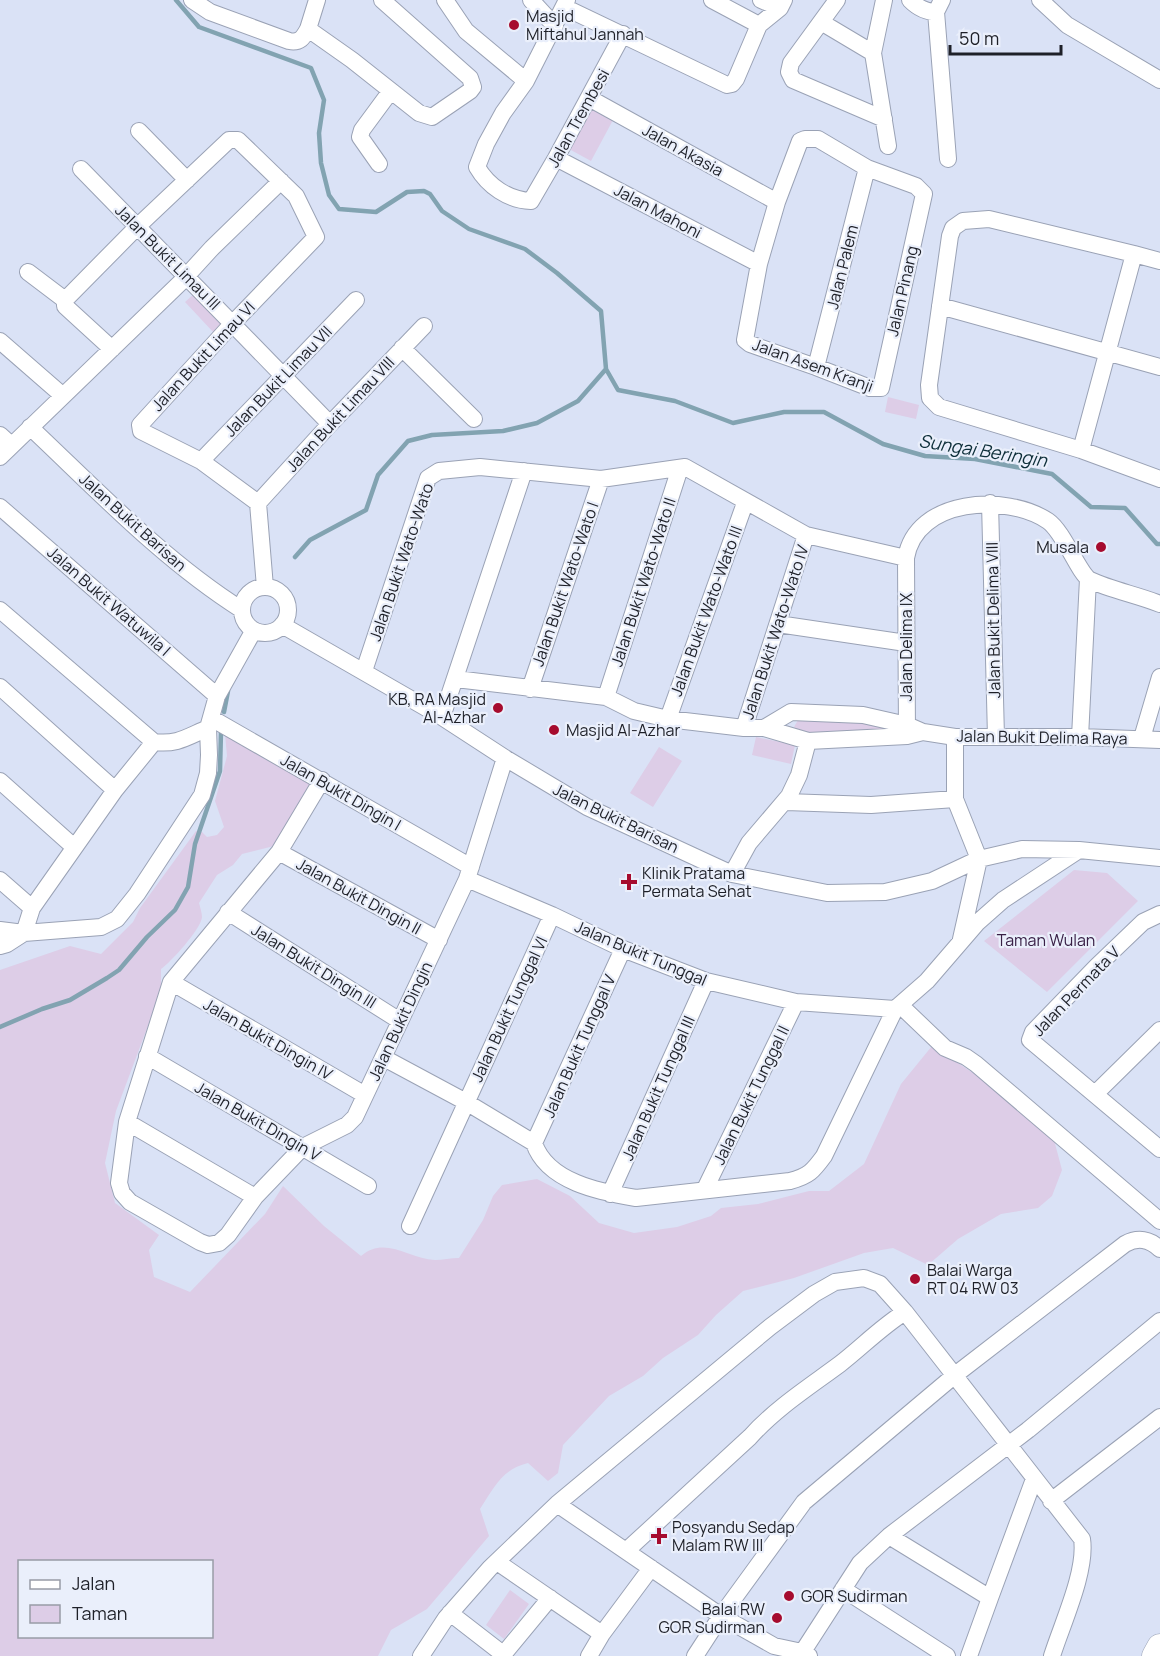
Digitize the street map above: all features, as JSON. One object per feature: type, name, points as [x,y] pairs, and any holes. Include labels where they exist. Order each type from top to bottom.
[{"type":"main road","points":[[1155,1656],[1160,1647]]},
{"type":"street","points":[[192,0],[210,12],[296,42],[302,40],[308,29],[317,0]]},
{"type":"street","points":[[308,29],[352,60],[419,113],[432,117],[470,91],[473,87],[471,78],[382,0]]},
{"type":"street","points":[[445,0],[466,31],[526,81],[566,3],[721,83],[732,84],[759,25],[782,4]]},
{"type":"street","points":[[531,0],[555,26]]},
{"type":"street","points":[[712,0],[759,25]]},
{"type":"street","points":[[761,0],[782,4]]},
{"type":"street","points":[[837,0],[791,63],[789,72],[793,80],[884,119]]},
{"type":"street","points":[[884,0],[873,53],[888,146]]},
{"type":"street","points":[[910,0],[926,11],[939,6],[948,159]]},
{"type":"street","points":[[1040,0],[1068,26],[1160,80]]},
{"type":"street","points":[[821,22],[873,53]]},
{"type":"street","name":"Jalan Trembesi","points":[[526,81],[503,113],[486,144],[477,167],[490,184],[504,194],[531,201],[623,34]]},
{"type":"street","points":[[379,164],[360,137],[361,132],[390,92]]},
{"type":"street","name":"Jalan Akasia","points":[[589,98],[777,202]]},
{"type":"street","points":[[139,131],[187,180]]},
{"type":"street","points":[[759,264],[777,202],[800,141],[818,139],[867,168]]},
{"type":"street","points":[[4,446],[30,427],[112,349],[281,181],[238,140],[229,140],[221,147],[65,300],[65,306],[112,349]]},
{"type":"street","name":"Jalan Mahoni","points":[[556,158],[759,264]]},
{"type":"street","name":"Jalan Pinang","points":[[867,168],[916,186],[924,194],[881,388]]},
{"type":"street","name":"Jalan Palem","points":[[816,367],[867,168]]},
{"type":"street","name":"Jalan Bukit Limau III","points":[[81,169],[330,423]]},
{"type":"street","name":"Jalan Bukit Limau VI","points":[[258,503],[201,461],[141,431],[140,425],[233,322],[316,237],[296,196],[281,181]]},
{"type":"street","points":[[1160,261],[989,219],[963,221],[953,228],[950,236],[929,385],[930,398],[939,407],[1081,450],[1160,479]]},
{"type":"street","points":[[1081,450],[1134,254]]},
{"type":"street","name":"Jalan Asem Kranji","points":[[759,264],[745,340],[750,344],[870,388],[881,388]]},
{"type":"street","points":[[28,272],[65,300]]},
{"type":"street","name":"Jalan Bukit Limau VII","points":[[201,461],[356,300]]},
{"type":"street","points":[[940,306],[1160,367]]},
{"type":"street","name":"Jalan Bukit Limau VIII","points":[[258,503],[330,423],[424,326]]},
{"type":"street","points":[[0,341],[62,395]]},
{"type":"street","points":[[402,348],[474,419]]},
{"type":"street","name":"Jalan Bukit Barisan","points":[[30,427],[140,530],[209,589],[242,610]]},
{"type":"street","name":"Jalan Bukit Wato-Wato","points":[[364,671],[428,478],[439,471],[480,467],[601,479],[680,468]]},
{"type":"street","points":[[680,468],[690,469],[745,503],[806,535],[906,558],[908,548],[921,530],[940,515],[970,505],[990,503],[1011,505],[1032,512],[1050,522],[1088,579],[1080,737]]},
{"type":"street","name":"Jalan Bukit Wato-Wato II","points":[[606,697],[680,468]]},
{"type":"street","points":[[442,717],[524,471]]},
{"type":"street","name":"Jalan Bukit Wato-Wato I","points":[[530,688],[601,479]]},
{"type":"street","points":[[258,503],[265,587]]},
{"type":"street","name":"Jalan Bukit Wato-Wato III","points":[[668,719],[745,503]]},
{"type":"street","name":"Jalan Bukit Delima VIII","points":[[990,503],[996,737]]},
{"type":"street","name":"Jalan Bukit Watuwila I","points":[[0,507],[217,696]]},
{"type":"street","name":"Jalan Bukit Wato-Wato IV","points":[[744,728],[806,535]]},
{"type":"street","name":"Jalan Delima IX","points":[[906,558],[906,643],[912,731]]},
{"type":"street","points":[[1088,579],[1160,604]]},
{"type":"street","points":[[265,587],[274,588],[281,593],[288,609],[287,618],[282,625],[269,633],[254,630],[248,625],[242,610],[249,594],[265,587]]},
{"type":"street","points":[[0,610],[154,742],[175,743],[209,723]]},
{"type":"street","points":[[778,624],[906,643]]},
{"type":"street","name":"Jalan Bukit Barisan","points":[[282,625],[442,717],[587,807],[732,874],[827,893],[885,892],[932,880],[979,859],[1022,849],[1079,850],[1160,858]]},
{"type":"street","points":[[0,930],[24,933],[101,927],[117,919],[137,894],[202,795],[208,773],[209,723],[217,696],[254,630]]},
{"type":"street","points":[[1142,738],[1160,677]]},
{"type":"street","points":[[456,679],[606,697],[634,711],[668,719],[744,728],[764,728],[808,741],[912,731]]},
{"type":"street","points":[[0,687],[115,790]]},
{"type":"street","points":[[764,728],[791,712],[863,715],[912,731]]},
{"type":"street","name":"Jalan Bukit Dingin I","points":[[209,723],[322,780],[469,873]]},
{"type":"street","name":"Jalan Bukit Delima Raya","points":[[912,731],[955,737],[1080,737],[1160,740]]},
{"type":"street","points":[[955,737],[955,799],[979,859],[961,940]]},
{"type":"street","points":[[732,874],[749,843],[772,814],[786,802],[799,775],[808,741]]},
{"type":"street","points":[[0,946],[24,933],[32,908],[74,846],[154,742]]},
{"type":"street","name":"Jalan Bukit Dingin","points":[[127,1122],[119,1183],[122,1193],[130,1202],[208,1245],[219,1243],[228,1235],[255,1197],[303,1147],[347,1125],[355,1117],[384,1058],[469,873],[505,758]]},
{"type":"street","points":[[255,1197],[127,1122],[171,982],[279,852],[322,780]]},
{"type":"street","points":[[0,781],[74,846]]},
{"type":"street","points":[[786,802],[871,805],[955,799]]},
{"type":"street","points":[[384,1058],[466,1102],[534,1143],[538,1156],[551,1169],[579,1183],[610,1194],[636,1198],[790,1181],[805,1177],[824,1156],[897,1007],[927,981],[977,923],[1004,900],[1079,850]]},
{"type":"street","name":"Jalan Bukit Dingin II","points":[[279,852],[439,940]]},
{"type":"street","name":"Jalan Bukit Tunggal","points":[[469,873],[623,949],[706,981],[796,1002],[897,1007]]},
{"type":"street","points":[[0,880],[32,908]]},
{"type":"street","name":"Jalan Bukit Dingin III","points":[[228,912],[400,1021]]},
{"type":"street","name":"Jalan Permata V","points":[[1095,1094],[1030,1040],[1031,1034],[1143,922],[1160,914]]},
{"type":"street","name":"Jalan Bukit Tunggal VI","points":[[410,1226],[552,915]]},
{"type":"street","name":"Jalan Bukit Tunggal V","points":[[534,1143],[623,949]]},
{"type":"street","name":"Jalan Bukit Tunggal III","points":[[610,1194],[706,981]]},
{"type":"street","name":"Jalan Bukit Dingin IV","points":[[171,982],[365,1095]]},
{"type":"street","name":"Jalan Bukit Tunggal II","points":[[705,1189],[796,1002]]},
{"type":"street","points":[[897,1007],[945,1048],[976,1064],[1160,1221]]},
{"type":"street","points":[[1159,1033],[1095,1094],[1160,1149]]},
{"type":"street","name":"Jalan Bukit Dingin V","points":[[147,1056],[368,1186]]},
{"type":"street","points":[[695,1656],[721,1616],[804,1502],[955,1375],[1125,1244],[1133,1239],[1144,1239],[1160,1249]]},
{"type":"street","points":[[421,1656],[450,1613],[497,1562],[557,1504],[770,1327],[814,1294],[835,1282],[864,1278],[880,1284],[905,1312],[1082,1539],[1084,1552],[1080,1571],[1052,1656]]},
{"type":"street","points":[[626,1551],[750,1437],[765,1420],[859,1349],[885,1324],[905,1312]]},
{"type":"street","points":[[557,1504],[721,1616],[779,1651],[804,1655],[860,1563],[889,1536],[1007,1445],[1160,1321]]},
{"type":"street","points":[[1051,1501],[1160,1417]]},
{"type":"street","points":[[969,1656],[1034,1479]]},
{"type":"street","points":[[889,1536],[990,1598]]},
{"type":"street","points":[[497,1562],[602,1634]]},
{"type":"street","points":[[589,1656],[602,1634],[651,1568]]},
{"type":"street","points":[[843,1589],[947,1656]]},
{"type":"street","points":[[450,1613],[502,1655],[550,1598]]},
{"type":"green space","points":[[590,108],[613,120],[591,161],[569,149]]},
{"type":"green space","points":[[196,292],[225,322],[214,333],[185,302]]},
{"type":"green space","points":[[888,397],[919,405],[916,419],[885,412]]},
{"type":"green space","points":[[798,720],[883,724],[884,730],[809,736],[794,727]]},
{"type":"green space","points":[[225,734],[311,782],[306,795],[274,846],[242,854],[233,865],[217,875],[199,903],[202,917],[197,929],[178,953],[161,969],[161,991],[116,1111],[105,1163],[115,1203],[159,1235],[149,1250],[154,1277],[190,1292],[265,1214],[283,1186],[324,1226],[361,1256],[370,1250],[388,1248],[435,1260],[459,1258],[483,1220],[493,1196],[502,1185],[537,1179],[570,1196],[599,1223],[634,1233],[677,1227],[711,1216],[721,1208],[758,1204],[809,1191],[829,1191],[864,1164],[901,1084],[932,1046],[999,1090],[1053,1136],[1062,1170],[1052,1196],[1038,1208],[1001,1214],[958,1239],[928,1265],[893,1248],[864,1253],[794,1278],[743,1291],[698,1335],[663,1358],[643,1376],[609,1396],[563,1445],[558,1473],[548,1481],[528,1463],[505,1475],[480,1509],[489,1536],[427,1609],[391,1630],[378,1656],[0,1656],[0,970],[70,946],[101,954],[133,922],[140,908],[196,831],[202,832],[207,837],[217,835],[224,827],[215,801],[227,756]]},
{"type":"green space","points":[[756,737],[795,745],[791,764],[752,755]]},
{"type":"green space","points":[[659,747],[682,761],[653,807],[630,793]]},
{"type":"green space","name":"Taman Wulan","points":[[1074,870],[1107,873],[1138,901],[1047,992],[984,941]]},
{"type":"green space","points":[[510,1590],[529,1604],[504,1639],[486,1625]]},
{"type":"waterway","name":"Sungai Beringin","points":[[176,0],[199,27],[311,68],[324,100],[319,133],[321,163],[329,195],[339,209],[376,212],[407,192],[424,191],[430,194],[442,211],[469,229],[525,249],[601,311],[606,369],[618,390],[675,401],[733,423],[784,412],[824,412],[883,444],[925,456],[975,459],[1052,474],[1091,507],[1125,508],[1157,544],[1160,544]]},
{"type":"waterway","points":[[295,557],[310,540],[366,510],[378,475],[408,441],[432,435],[503,431],[537,423],[578,401],[606,369]]},
{"type":"waterway","points":[[224,712],[228,691]]},
{"type":"waterway","points":[[0,1027],[70,1000],[119,970],[147,937],[175,910],[188,887],[195,844],[220,771],[221,731]]},
{"type":"place","name":"Masjid Miftahul Jannah","points":[[514,25]]},
{"type":"place","name":"Musala","points":[[1101,547]]},
{"type":"place","name":"KB, RA Masjid Al-Azhar","points":[[498,708]]},
{"type":"place","name":"Masjid Al-Azhar","points":[[554,730]]},
{"type":"place","name":"Klinik Pratama Permata Sehat","points":[[629,882]]},
{"type":"place","name":"Balai Warga RT 04 RW 03","points":[[915,1279]]},
{"type":"place","name":"Posyandu Sedap Malam RW III","points":[[659,1536]]},
{"type":"place","name":"GOR Sudirman","points":[[789,1596]]},
{"type":"place","name":"Balai RW GOR Sudirman","points":[[777,1618]]}]
